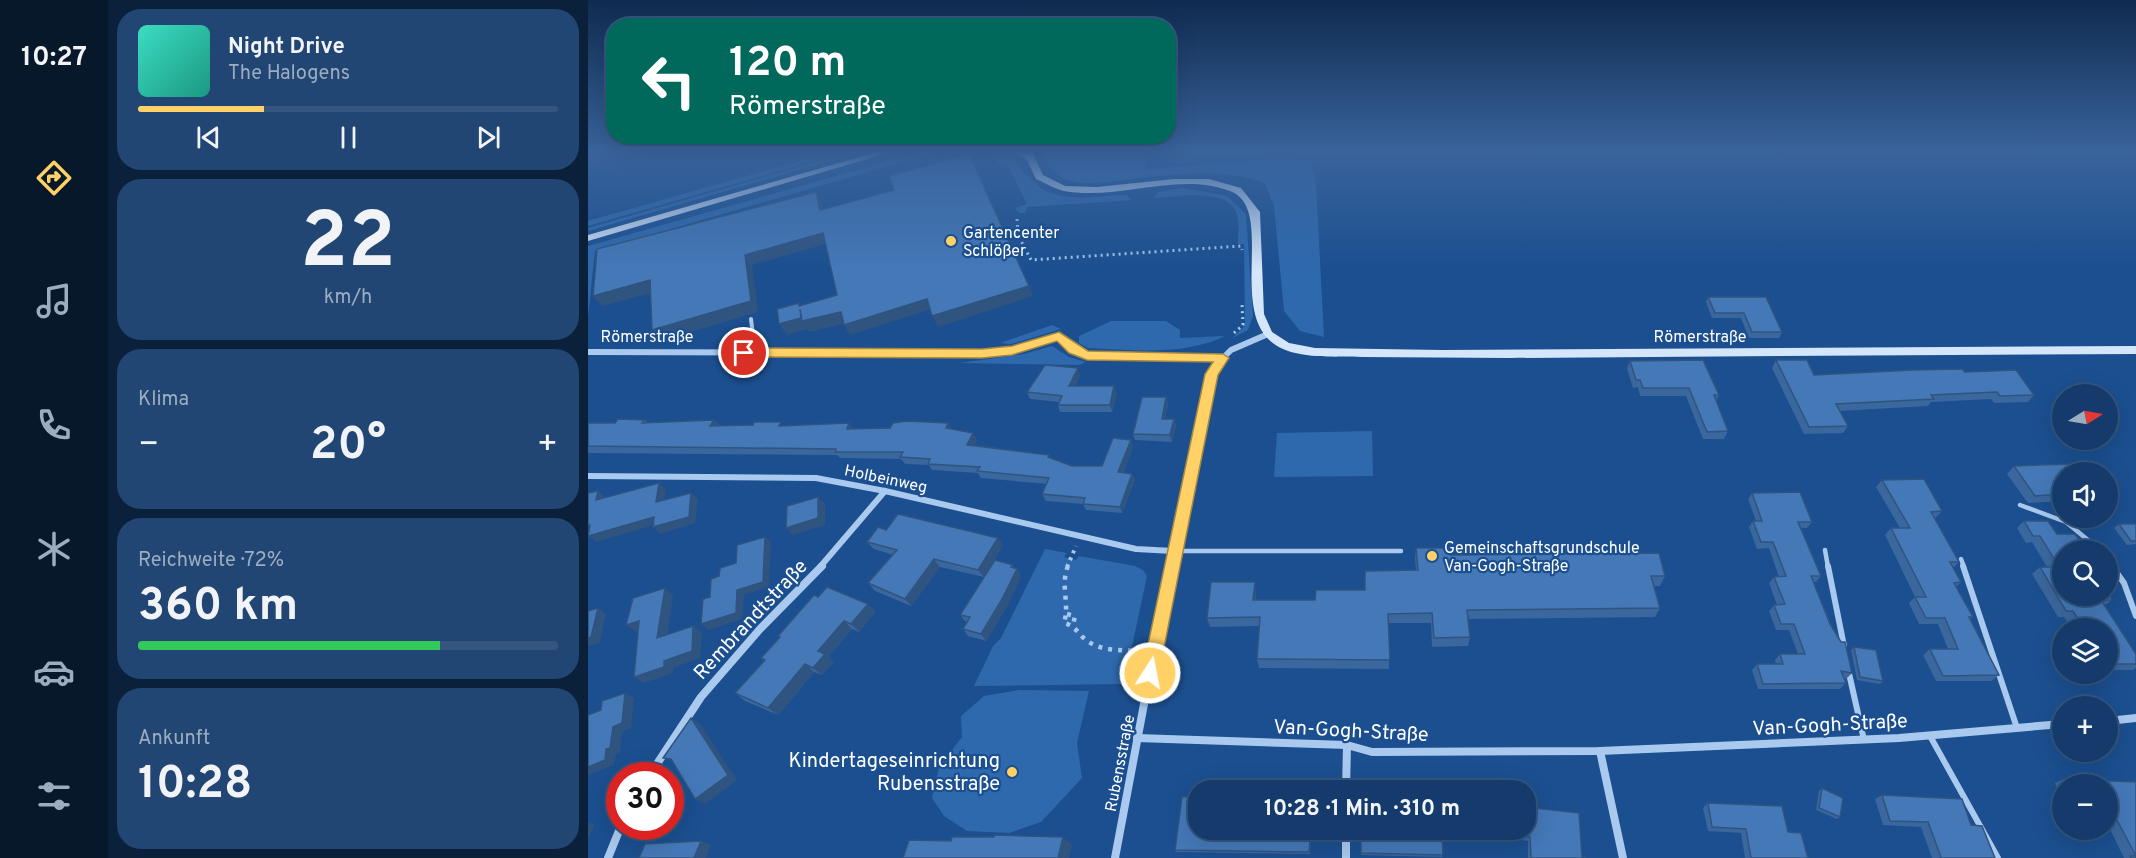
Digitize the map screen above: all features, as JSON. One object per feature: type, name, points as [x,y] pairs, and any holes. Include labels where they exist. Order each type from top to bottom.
[{"type":"street","points":[[588,238],[755,190]]},
{"type":"street","points":[[1067,190],[1084,190]]},
{"type":"street","points":[[1223,358],[1232,350],[1268,334],[1259,314],[1255,212],[1252,203],[1245,195],[1235,190]]},
{"type":"street","name":"Römerstraße","points":[[1268,334],[1286,346],[1315,352],[1442,354],[2136,350]]},
{"type":"street","name":"Römerstraße","points":[[588,352],[982,353],[1012,350],[1059,336],[1074,350],[1087,356],[1223,358]]},
{"type":"street","name":"Rubensstraße","points":[[1115,858],[1173,551],[1212,374],[1223,358]]},
{"type":"street","name":"Holbeinweg","points":[[588,476],[816,478],[885,491],[1136,549],[1173,551]]},
{"type":"street","name":"Rembrandtstraße","points":[[658,762],[701,697],[760,629],[819,569],[885,491]]},
{"type":"street","points":[[2118,720],[2136,718]]},
{"type":"street","name":"Van-Gogh-Straße","points":[[1137,738],[1347,745],[1372,752],[1600,751],[1864,740],[2052,725]]},
{"type":"street","points":[[1346,780],[1347,745]]},
{"type":"street","points":[[1600,751],[1623,858]]},
{"type":"street","points":[[608,858],[615,840]]},
{"type":"street","points":[[1346,840],[1346,858]]},
{"type":"lane","points":[[744,353],[754,339],[751,319]]},
{"type":"lane","points":[[2020,505],[2036,514],[2054,517],[2085,534],[2091,540]]},
{"type":"lane","points":[[1173,551],[1214,553],[1401,550]]},
{"type":"lane","points":[[1825,550],[1864,740]]},
{"type":"lane","points":[[1961,559],[2017,728]]},
{"type":"lane","points":[[2118,575],[2124,584],[2136,616]]},
{"type":"lane","points":[[1930,736],[1979,820],[1998,858]]},
{"type":"path","points":[[1017,219],[1018,235],[1031,260],[1242,246],[1242,257]]},
{"type":"path","points":[[1228,336],[1243,325],[1242,303]]},
{"type":"path","points":[[1081,537],[1065,573],[1064,590],[1067,615],[1064,622],[1073,625],[1087,641],[1111,650],[1154,651]]},
{"type":"path","points":[[1067,615],[1075,616],[1073,625]]},
{"type":"shaded area","points":[[697,190],[712,190],[588,226],[588,221]]},
{"type":"shaded area","points":[[719,190],[730,190],[588,231],[588,228]]},
{"type":"shaded area","points":[[786,190],[806,190],[595,251],[588,317],[588,246]]},
{"type":"shaded area","points":[[1020,190],[1045,190],[1068,197],[1126,195],[1132,200],[1027,207],[1025,213],[1020,213],[1015,208],[1027,204]]},
{"type":"shaded area","points":[[1194,190],[1227,196],[1246,214],[1253,316],[1248,330],[1232,338],[1245,326],[1244,244],[1238,244],[1236,212],[1230,204],[1211,196],[1186,195],[1153,198],[1158,192]]},
{"type":"shaded area","points":[[1268,190],[1316,190],[1324,337],[1300,331],[1284,311],[1274,206]]},
{"type":"shaded area","points":[[1111,321],[1166,321],[1180,330],[1180,338],[1225,336],[1193,347],[1158,350],[1088,348],[1079,343],[1079,336]]},
{"type":"shaded area","points":[[1052,325],[1061,329],[1011,344],[1000,343]]},
{"type":"shaded area","points":[[1052,346],[1069,357],[1086,362],[1079,365],[960,363],[1024,354]]},
{"type":"shaded area","points":[[1372,431],[1373,476],[1274,477],[1277,433]]},
{"type":"shaded area","points":[[1045,549],[1067,553],[1064,557],[1076,560],[1079,556],[1135,566],[1143,570],[1147,576],[1124,684],[974,686],[993,646],[1001,638]]},
{"type":"shaded area","points":[[1019,690],[1089,691],[1077,743],[1082,778],[1041,822],[1009,833],[967,831],[944,816],[932,798],[939,767],[962,737],[961,716],[984,696]]},
{"type":"building","points":[[894,190],[985,190],[1029,286],[932,316],[927,299],[844,325],[841,312],[802,321],[800,309],[801,318],[779,324],[777,309],[799,303],[799,306],[837,295],[823,233],[745,255],[751,301],[652,330],[650,280],[593,296],[597,249],[816,192],[820,210]]},
{"type":"building","points":[[1708,297],[1766,297],[1782,332],[1752,332],[1744,313],[1715,313]]},
{"type":"building","points":[[1703,360],[1719,395],[1714,395],[1728,431],[1707,432],[1689,388],[1643,388],[1640,380],[1636,380],[1630,361]]},
{"type":"building","points":[[1776,360],[1807,360],[1814,375],[1913,370],[1962,369],[1965,372],[2016,370],[2034,395],[2000,396],[1997,392],[1931,395],[1934,399],[1836,404],[1848,426],[1809,427]]},
{"type":"building","points":[[1045,365],[1078,368],[1069,386],[1114,386],[1110,405],[1058,405],[1062,396],[1027,392]]},
{"type":"building","points":[[1142,397],[1166,397],[1162,419],[1174,419],[1170,435],[1133,434]]},
{"type":"building","points":[[618,419],[645,420],[642,423],[714,420],[710,426],[753,425],[754,422],[781,422],[779,426],[849,423],[847,429],[890,428],[893,423],[907,421],[948,423],[946,428],[973,433],[967,445],[1049,455],[1048,457],[1072,466],[1102,466],[1113,438],[1131,440],[1118,472],[1132,474],[1120,507],[1083,504],[1085,498],[1042,494],[1049,478],[977,471],[980,467],[928,464],[930,459],[900,457],[903,452],[588,446],[588,423],[615,423]]},
{"type":"building","points":[[2052,465],[2052,495],[2035,496],[2014,466]]},
{"type":"building","points":[[1924,479],[1942,511],[1931,512],[1959,562],[1950,562],[1961,582],[1954,583],[1973,617],[1969,617],[1999,675],[1943,676],[1930,649],[1958,649],[1945,618],[1926,618],[1915,597],[1926,597],[1891,528],[1910,528],[1882,480]]},
{"type":"building","points":[[659,483],[656,502],[691,493],[689,517],[653,527],[654,517],[588,536],[590,525],[588,526],[588,493],[598,491],[596,500]]},
{"type":"building","points":[[1800,492],[1812,522],[1798,522],[1821,576],[1811,576],[1830,624],[1841,642],[1845,642],[1852,673],[1841,671],[1846,683],[1763,684],[1757,664],[1783,664],[1780,654],[1805,654],[1794,624],[1781,624],[1774,605],[1785,604],[1774,577],[1786,576],[1773,542],[1761,542],[1753,521],[1762,521],[1752,493]]},
{"type":"building","points":[[818,497],[818,518],[786,528],[787,506]]},
{"type":"building","points":[[898,514],[998,538],[978,570],[934,559],[905,599],[868,583],[897,550],[867,542],[878,527],[886,530]]},
{"type":"building","points":[[2024,521],[2048,521],[2057,534],[2075,534],[2079,540],[2052,540],[2052,556],[2040,536],[2033,536]]},
{"type":"building","points":[[2119,524],[2136,524],[2136,541],[2131,541]]},
{"type":"building","points":[[765,537],[763,582],[737,590],[736,613],[701,624],[703,599],[710,597],[711,579],[719,576],[720,568],[736,563],[737,545]]},
{"type":"building","points":[[1416,548],[1451,548],[1451,555],[1659,553],[1665,576],[1651,576],[1660,608],[1467,610],[1470,637],[1434,638],[1432,613],[1388,614],[1390,660],[1257,659],[1260,617],[1207,618],[1211,582],[1255,582],[1253,600],[1315,600],[1316,590],[1365,590],[1365,571],[1418,570]]},
{"type":"building","points":[[995,560],[1013,565],[1011,567],[1017,569],[981,634],[963,629],[970,617],[960,615]]},
{"type":"building","points":[[2040,567],[2052,567],[2052,587]]},
{"type":"building","points":[[827,587],[868,604],[851,624],[844,621],[818,651],[825,654],[813,668],[805,664],[768,708],[735,693],[765,660],[761,658],[780,637],[778,636],[814,595],[818,597]]},
{"type":"building","points":[[665,588],[657,638],[693,626],[692,651],[664,661],[664,667],[634,677],[639,621],[626,625],[633,598]]},
{"type":"building","points":[[2063,606],[2105,606],[2113,618],[2078,618],[2073,611],[2066,611]]},
{"type":"building","points":[[598,608],[591,637],[588,638],[588,611]]},
{"type":"building","points":[[2118,626],[2136,654],[2136,664],[2118,664]]},
{"type":"building","points":[[1854,647],[1876,650],[1883,681],[1860,677]]},
{"type":"building","points":[[625,693],[622,723],[613,727],[610,748],[606,749],[605,760],[588,767],[588,715],[601,710],[602,701]]},
{"type":"building","points":[[691,718],[728,775],[695,799],[684,781],[684,762],[673,762],[671,759],[663,758]]},
{"type":"building","points":[[2118,781],[2136,782],[2136,856],[2118,822]]},
{"type":"building","points":[[1822,788],[1843,798],[1840,817],[1819,808]]},
{"type":"building","points":[[1882,795],[1962,799],[1971,825],[1982,826],[1995,858],[1940,858],[1928,822],[1890,821]]},
{"type":"building","points":[[1182,797],[1188,797],[1188,840],[1310,840],[1309,852],[1175,850]]},
{"type":"building","points":[[1708,803],[1782,806],[1788,832],[1801,833],[1808,858],[1751,858],[1746,829],[1712,827]]},
{"type":"building","points":[[1536,808],[1579,813],[1582,857],[1586,858],[1531,858],[1530,840],[1536,840]]},
{"type":"building","points":[[994,835],[1063,837],[1058,858],[903,858],[909,840],[951,841],[952,837],[994,837]]},
{"type":"building","points":[[1361,840],[1442,840],[1443,855],[1361,853]]},
{"type":"building","points":[[701,841],[694,858],[639,858],[645,844]]},
{"type":"place","name":"Gartencenter Schlößer","points":[[951,241]]},
{"type":"place","name":"Gemeinschaftsgrundschule Van-Gogh-Straße","points":[[1432,556]]},
{"type":"place","name":"Kindertageseinrichtung Rubensstraße","points":[[1012,772]]},
{"type":"route","points":[[744,353],[982,353],[1012,350],[1059,336],[1074,350],[1087,356],[1223,358],[1212,374],[1173,551],[1150,673]]}]
